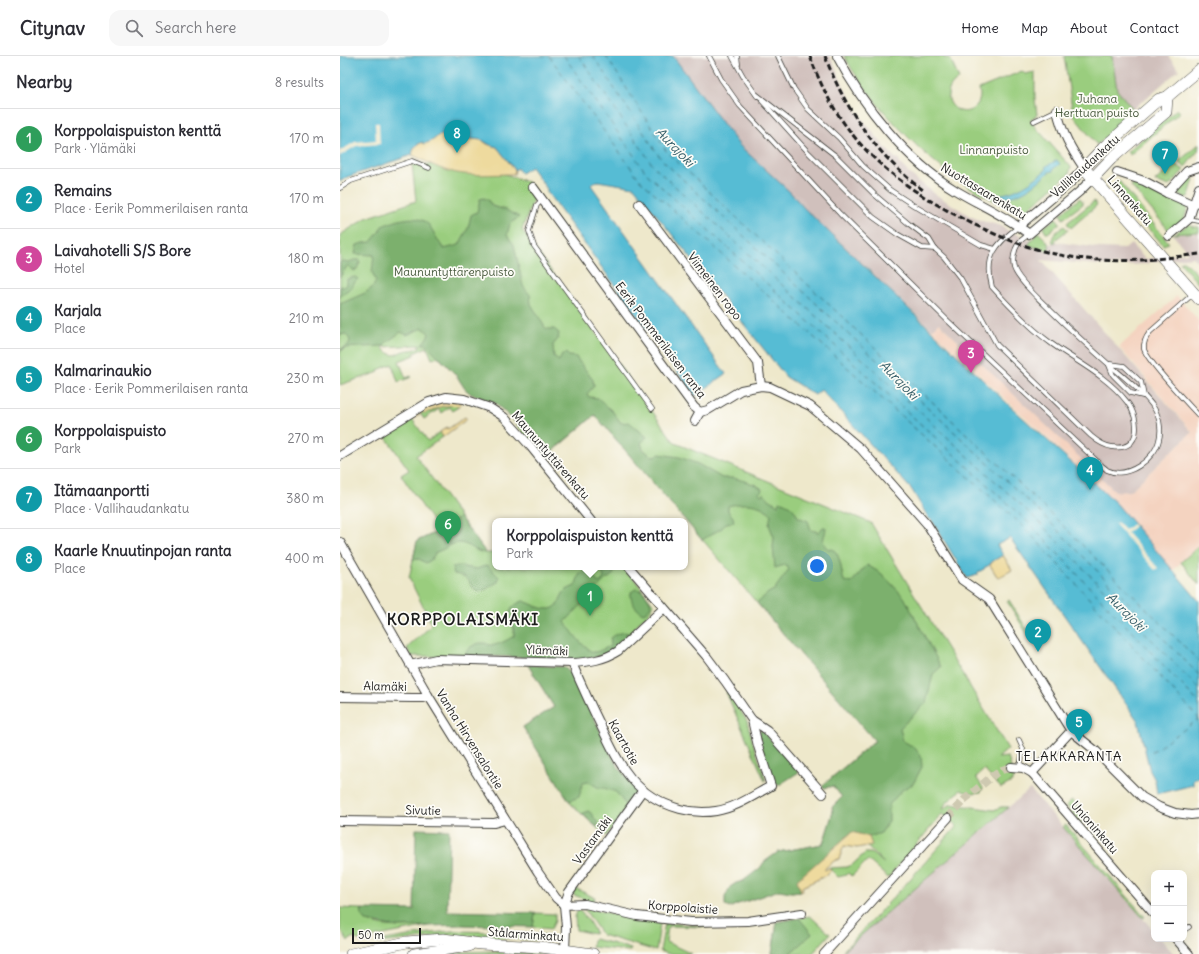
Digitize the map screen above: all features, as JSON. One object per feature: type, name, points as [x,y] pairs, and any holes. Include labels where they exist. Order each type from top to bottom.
[{"type":"street","name":"Nuottasaarenkatu","points":[[837,56],[851,81],[895,139],[914,158],[933,175],[954,190],[1003,216],[1029,234]]},
{"type":"street","name":"Vallihaudankatu","points":[[1019,226],[1071,182],[1103,148],[1159,100],[1167,98],[1199,70]]},
{"type":"street","name":"Vallihaudankatu","points":[[1029,234],[1079,192],[1111,159],[1166,112],[1167,98]]},
{"type":"street","name":"Linnankatu","points":[[1057,110],[1065,137],[1084,168],[1196,296]]},
{"type":"street","points":[[1168,193],[1187,171],[1199,167]]},
{"type":"street","points":[[1117,172],[1144,181],[1194,205]]},
{"type":"street","name":"Eerik Pommerilaisen ranta","points":[[533,188],[694,407],[700,412],[708,410],[741,390],[761,386],[770,387],[810,406],[861,449],[927,524],[962,580],[989,599],[1070,731]]},
{"type":"street","points":[[1169,236],[1189,219],[1199,188]]},
{"type":"street","name":"Viimeinen ropo","points":[[639,204],[758,363],[761,386]]},
{"type":"street","name":"Maununtyttärenkatu","points":[[340,456],[396,420],[429,402],[446,397],[464,399],[490,408],[504,417],[531,447],[589,518]]},
{"type":"street","points":[[695,421],[700,412]]},
{"type":"street","name":"Vanha Hirvensalontie","points":[[340,542],[428,696],[505,820],[556,898],[564,905]]},
{"type":"street","points":[[632,570],[725,681],[752,720],[767,730],[823,794]]},
{"type":"street","name":"Ylämäki","points":[[410,665],[436,659],[572,663],[594,661],[611,655],[624,646],[664,608]]},
{"type":"street","name":"Kaartotie","points":[[572,663],[616,758],[624,770],[643,790],[664,803],[672,806],[691,811],[716,811],[732,806],[771,786],[758,746],[752,720]]},
{"type":"street","name":"Alamäki","points":[[340,697],[423,698],[428,696]]},
{"type":"street","points":[[1032,773],[1070,731],[1096,751],[1142,797],[1159,807],[1175,813],[1191,815],[1199,814]]},
{"type":"street","name":"Unioninkatu","points":[[1011,766],[1020,767],[1032,773],[1151,911]]},
{"type":"street","name":"Vastamäki","points":[[564,905],[569,892],[643,790]]},
{"type":"street","points":[[824,954],[948,818]]},
{"type":"street","name":"Sivutie","points":[[340,821],[494,823],[505,820]]},
{"type":"street","name":"Korppolaistie","points":[[564,905],[585,904],[637,916],[691,922],[748,921],[802,913]]},
{"type":"street","points":[[564,905],[566,927],[565,950]]},
{"type":"street","name":"Stålarminkatu","points":[[351,954],[407,942],[443,939],[481,944],[517,945],[593,954]]},
{"type":"street","points":[[1179,942],[1189,954]]},
{"type":"street","name":"Stålarminkatu","points":[[414,954],[481,944]]},
{"type":"lane","points":[[710,56],[721,78],[740,106],[830,203],[947,320],[1107,470],[1121,472],[1131,470],[1141,465],[1155,450],[1159,441],[1159,420],[1156,413],[1144,396],[1119,371],[1076,336],[1036,296],[1018,275],[1014,268],[1013,262],[1015,254],[1018,244],[1029,234]]},
{"type":"lane","points":[[732,56],[756,94],[809,152],[873,218],[922,248],[935,249]]},
{"type":"lane","points":[[737,56],[738,67]]},
{"type":"lane","points":[[778,57],[794,89],[808,109],[838,138],[863,166],[890,190],[981,245],[995,249]]},
{"type":"lane","points":[[756,94],[836,156],[875,195],[929,239],[935,249],[944,257],[961,279],[997,345],[1008,357],[1091,436],[1107,446],[1113,448],[1124,447],[1133,440],[1137,429],[1137,423],[1133,410],[1123,397],[1110,384],[1038,333],[992,287],[990,267],[995,249],[1000,242],[1019,226]]},
{"type":"lane","points":[[1034,121],[1057,110]]},
{"type":"lane","points":[[340,188],[351,182],[412,161],[418,162],[429,168]]},
{"type":"lane","points":[[542,200],[537,205],[529,230],[534,246],[652,409]]},
{"type":"lane","points":[[1189,219],[1199,221]]},
{"type":"lane","points":[[1196,296],[1146,336],[1144,348],[1146,354],[1157,368],[1199,416]]},
{"type":"lane","points":[[1109,364],[1113,375],[1131,393],[1144,396]]},
{"type":"lane","points":[[1109,364],[1124,366],[1141,382],[1144,396]]},
{"type":"lane","points":[[1019,740],[1023,752],[1020,767]]},
{"type":"shaded area","points":[[673,56],[830,56],[858,113],[884,146],[895,158],[899,159],[900,164],[911,175],[935,194],[970,216],[1002,226],[1004,229],[1031,240],[1048,245],[1056,242],[1100,248],[1125,249],[1131,244],[1145,259],[1188,253],[1173,235],[1199,233],[1199,264],[1193,257],[1148,262],[1149,264],[1128,265],[1099,265],[1041,260],[1192,432],[1130,491],[1116,492],[939,323],[932,330],[804,208],[790,192],[739,145]]},
{"type":"shaded area","points":[[1112,56],[1168,56],[1179,70],[1133,109],[1117,90]]},
{"type":"shaded area","points":[[1177,296],[1199,321],[1199,546],[1173,571],[1116,503],[932,330],[939,323],[1116,491],[1130,491],[1192,432],[1119,347]]},
{"type":"shaded area","points":[[1030,789],[1151,928],[1151,942],[1164,942],[1174,954],[841,954],[856,939]]},
{"type":"green space","name":"Linnanpuisto","points":[[844,56],[944,56],[944,58],[950,58],[959,79],[952,85],[949,92],[949,98],[951,104],[956,109],[962,111],[968,111],[977,105],[980,99],[979,89],[1022,71],[1025,74],[1035,72],[1035,99],[1037,115],[1030,121],[1071,167],[1069,174],[1024,212],[1011,209],[991,199],[944,170],[917,146],[879,106],[860,82]]},
{"type":"green space","name":"Juhana Herttuan puisto","points":[[1064,56],[1112,56],[1117,90],[1133,109],[1114,125],[1124,122],[1097,145],[1073,115]]},
{"type":"green space","points":[[1177,109],[1180,112],[1130,155],[1127,152]]},
{"type":"green space","points":[[1199,144],[1198,151],[1185,167],[1178,162]]},
{"type":"green space","name":"Maununtyttärenpuisto","points":[[412,164],[484,167],[528,182],[536,193],[522,230],[675,443],[871,523],[1008,749],[998,758],[1008,757],[1014,778],[1012,782],[1001,788],[985,769],[976,777],[983,788],[981,792],[968,793],[961,790],[946,803],[942,810],[951,804],[994,810],[1001,807],[1009,807],[841,953],[904,886],[957,826],[942,814],[888,878],[868,860],[852,876],[849,873],[838,877],[829,868],[847,867],[852,865],[865,853],[871,853],[884,863],[852,832],[798,880],[801,891],[791,892],[778,852],[823,844],[833,812],[832,807],[842,797],[833,786],[824,788],[822,786],[875,740],[688,523],[688,518],[684,518],[595,415],[545,458],[467,367],[456,375],[438,357],[432,359],[427,347],[414,353],[415,355],[399,361],[406,378],[412,377],[398,382],[392,364],[378,370],[379,372],[340,385],[340,352],[344,349],[340,349],[340,235],[366,218],[416,201]],"holes":[[[421,345],[415,349],[402,351],[395,355],[390,354],[383,349],[383,347]]]},
{"type":"green space","points":[[1175,164],[1184,170],[1169,186],[1155,181]]},
{"type":"green space","points":[[1191,176],[1194,179],[1189,196],[1185,198],[1176,194],[1178,185]]},
{"type":"green space","points":[[1118,181],[1169,243],[1163,245],[1112,186]]},
{"type":"green space","points":[[1137,182],[1188,206],[1184,220],[1172,234],[1131,186]]},
{"type":"green space","name":"Maununtyttärenpuisto","points":[[484,198],[488,200],[492,206],[506,210],[519,217],[510,224],[507,235],[514,245],[523,286],[530,295],[531,304],[546,329],[554,329],[559,333],[558,339],[553,345],[554,357],[559,361],[562,355],[566,353],[569,356],[576,357],[593,380],[594,386],[587,394],[589,397],[598,398],[613,412],[621,423],[629,422],[647,437],[641,443],[643,449],[650,455],[655,456],[659,454],[679,457],[698,464],[722,478],[733,478],[756,485],[762,490],[759,493],[761,495],[764,493],[769,499],[778,505],[779,501],[790,506],[798,517],[808,521],[811,530],[819,532],[823,527],[825,527],[824,542],[829,550],[832,549],[837,554],[844,581],[851,583],[867,565],[882,574],[904,597],[941,667],[933,674],[926,703],[900,728],[903,741],[914,747],[921,756],[922,767],[913,784],[902,790],[889,805],[889,821],[881,833],[869,837],[852,832],[798,880],[801,891],[791,892],[779,890],[729,908],[725,905],[725,897],[730,887],[743,881],[760,868],[764,862],[778,852],[823,844],[833,812],[832,807],[842,797],[833,786],[824,788],[822,786],[875,741],[757,603],[768,593],[774,590],[789,569],[785,565],[775,568],[773,547],[774,537],[769,525],[771,514],[767,510],[751,504],[728,506],[728,511],[733,517],[734,522],[726,523],[722,528],[702,540],[688,524],[688,518],[683,518],[595,415],[552,451],[533,430],[521,427],[495,403],[471,394],[465,389],[456,375],[426,344],[422,344],[429,334],[426,330],[422,328],[407,335],[401,332],[383,346],[344,348],[349,344],[350,340],[346,334],[340,335],[340,304],[365,293],[373,287],[376,281],[372,272],[374,255],[355,254],[357,245],[371,242],[382,226],[412,218],[424,221],[429,225],[444,249],[459,245],[468,228],[471,215],[477,212],[480,199]]},
{"type":"green space","points":[[1080,198],[1083,204],[1063,219],[1060,214]]},
{"type":"green space","points":[[1094,201],[1097,205],[1071,228],[1067,223]]},
{"type":"green space","points":[[1056,218],[1060,223],[1046,233],[1043,228]]},
{"type":"green space","points":[[1189,224],[1193,227],[1199,227],[1199,232],[1174,234]]},
{"type":"green space","points":[[1064,226],[1068,230],[1055,240],[1056,242],[1053,243],[1052,240],[1054,235]]},
{"type":"green space","points":[[1038,232],[1048,243],[1049,251],[1028,245]]},
{"type":"green space","points":[[359,260],[360,262],[357,269],[354,271],[348,265],[340,277],[340,263],[342,261],[349,262]]},
{"type":"green space","points":[[1183,261],[1194,271],[1198,278],[1199,285],[1180,262]]},
{"type":"green space","points":[[355,277],[358,279],[353,286],[340,296],[340,287],[347,285],[347,279]]},
{"type":"green space","points":[[452,405],[460,406],[452,411],[449,407],[441,413],[439,409],[424,419],[420,413],[423,411],[431,412],[439,407]]},
{"type":"green space","points":[[412,419],[428,441],[440,432],[443,437],[416,456],[486,553],[492,553],[492,570],[627,570],[654,605],[648,615],[642,619],[630,634],[605,653],[465,654],[467,657],[411,656],[407,648],[432,625],[409,578],[417,541],[439,531],[401,475],[409,470],[385,436]]},
{"type":"green space","points":[[460,517],[486,553],[482,553],[463,543],[456,543],[436,552],[431,560],[426,563],[419,559],[413,560],[417,541],[439,531]]},
{"type":"green space","points":[[1199,546],[1199,585],[1181,562]]},
{"type":"green space","points":[[487,565],[499,577],[498,582],[479,592],[472,587],[465,577],[454,574],[453,571],[453,567],[457,566],[477,569]]},
{"type":"green space","points":[[586,570],[593,575],[598,583],[602,581],[604,577],[601,570],[615,570],[565,622],[582,644],[590,651],[594,652],[610,646],[610,638],[619,633],[624,632],[630,634],[613,650],[589,659],[500,656],[467,657],[465,655],[467,650],[475,645],[485,643],[496,645],[514,636],[514,629],[509,616],[512,608],[523,601],[544,609],[551,609],[558,604],[564,592],[575,586],[580,573]]},
{"type":"green space","points":[[636,589],[648,597],[651,606],[646,612],[643,613],[640,611],[632,602],[631,592]]},
{"type":"green space","points":[[1009,600],[1034,641],[1032,642],[1007,601]]},
{"type":"green space","points":[[528,665],[567,669],[569,671],[612,761],[638,793],[606,836],[572,805],[523,727],[554,707]]},
{"type":"green space","points":[[528,665],[564,667],[575,678],[616,764],[635,787],[638,793],[626,809],[624,808],[625,804],[616,792],[599,788],[589,782],[583,783],[579,797],[569,801],[523,727],[554,707]]},
{"type":"green space","points":[[726,692],[729,693],[747,721],[765,781]]},
{"type":"green space","points":[[762,730],[799,772],[779,785],[775,784],[760,745],[759,731]]},
{"type":"green space","points":[[1072,800],[1087,818],[1082,823],[1066,805]]},
{"type":"green space","points":[[588,811],[598,823],[597,827],[582,814]]},
{"type":"green space","points":[[1066,825],[1145,917],[1143,918],[1063,827]]},
{"type":"green space","points":[[416,829],[449,830],[447,911],[535,913],[533,927],[461,925],[397,927],[366,921],[361,915],[362,909],[414,910]]},
{"type":"green space","points":[[575,888],[595,898],[594,901],[592,902],[574,895],[573,893]]},
{"type":"green space","points":[[583,907],[626,917],[659,922],[660,924],[656,951],[602,935]]},
{"type":"green space","points":[[340,908],[362,909],[361,915],[367,920],[383,926],[428,926],[359,940],[351,938],[348,942],[340,929]]},
{"type":"green space","points":[[578,909],[588,920],[595,932],[594,934],[576,930],[575,917]]},
{"type":"green space","points":[[535,913],[555,914],[555,921],[551,929],[533,927]]},
{"type":"green space","points":[[810,916],[830,934],[812,954],[772,954],[777,922]]},
{"type":"green space","points":[[799,918],[812,934],[789,954],[772,954],[777,922]]},
{"type":"green space","points":[[665,923],[709,927],[668,926],[666,942],[692,954],[669,954],[660,951]]},
{"type":"green space","points":[[452,931],[549,935],[545,938],[536,940],[453,935],[379,943],[379,941],[421,934]]},
{"type":"green space","points":[[594,939],[631,949],[630,951],[591,947]]},
{"type":"green space","points":[[503,951],[552,954],[437,954],[457,952]]},
{"type":"sand","points":[[439,135],[482,140],[487,144],[497,147],[515,170],[514,174],[472,175],[456,173],[439,168],[412,155],[416,146],[432,140]]},
{"type":"sand","points":[[443,400],[461,402],[460,406],[445,406],[430,412],[429,411],[425,414],[423,412],[381,439],[380,436],[432,404]]},
{"type":"sand","points":[[465,417],[467,419],[443,437],[440,432],[447,427],[448,429]]},
{"type":"sand","points":[[1003,555],[1012,570],[998,578],[990,565],[993,561]]},
{"type":"sand","points":[[852,832],[869,837],[872,845],[857,848],[844,846],[839,859],[824,869],[829,868],[831,870],[825,876],[802,887],[803,890],[801,891],[797,880]]},
{"type":"water","name":"Aurajoki","points":[[340,56],[673,56],[739,145],[790,192],[804,208],[1010,406],[1116,503],[1199,601],[1199,777],[1193,779],[1193,785],[1157,794],[1155,780],[1150,771],[1138,721],[1010,538],[997,545],[1003,555],[978,572],[977,575],[967,578],[912,490],[821,390],[815,395],[786,377],[634,187],[598,181],[591,185],[726,374],[695,396],[547,192],[547,189],[531,167],[521,173],[517,168],[515,170],[497,147],[482,140],[439,135],[432,141],[424,144],[423,142],[418,144],[414,148],[412,155],[347,177],[340,182]]},
{"type":"water","points":[[1057,160],[1060,164],[1053,169],[1053,171],[1049,172],[1025,191],[1004,198],[995,198],[994,195],[1016,190],[1029,183],[1047,169],[1045,167]]},
{"type":"pier","points":[[375,123],[379,123],[380,144],[356,146],[340,156],[340,151],[355,142],[376,140]]},
{"type":"pier","points":[[1117,522],[1125,530],[1133,524],[1135,526],[1127,533],[1158,568],[1155,570],[1115,524]]},
{"type":"ferry route","points":[[549,56],[640,180],[1024,527],[1199,719]]},
{"type":"ferry route","points":[[564,56],[647,174],[1029,523],[1199,703]]},
{"type":"ferry route","points":[[579,56],[654,167],[1034,517],[1199,689]]},
{"type":"ferry route","points":[[593,56],[661,159],[1038,510],[1199,675]]},
{"type":"ferry route","points":[[606,56],[667,152],[1043,506],[1199,661]]},
{"type":"ferry route","points":[[1152,752],[1199,719]]},
{"type":"tunnel","points":[[948,818],[964,800],[996,773],[1011,767]]},
{"type":"railway","points":[[810,56],[822,85],[836,111],[852,134],[871,155],[892,174],[914,190],[967,221],[1025,246],[1071,257],[1102,260],[1129,260],[1157,259],[1199,254]]},
{"type":"railway","points":[[825,56],[852,113],[864,130],[891,162],[923,190]]},
{"type":"place","name":"Kaarle Knuutinpojan ranta","points":[[457,153]]},
{"type":"place","name":"Itämaanportti","points":[[1165,174]]},
{"type":"place","name":"Laivahotelli S/S Bore","points":[[971,373]]},
{"type":"place","name":"Karjala","points":[[1090,490]]},
{"type":"place","name":"Korppolaispuisto","points":[[448,544]]},
{"type":"place","name":"Korppolaispuiston kenttä","points":[[590,616]]},
{"type":"place","name":"Remains","points":[[1038,652]]},
{"type":"place","name":"Kalmarinaukio","points":[[1079,742]]},
{"type":"district","name":"KORPPOLAISMÄKI","points":[[463,619]]},
{"type":"district","name":"TELAKKARANTA","points":[[1069,756]]}]
